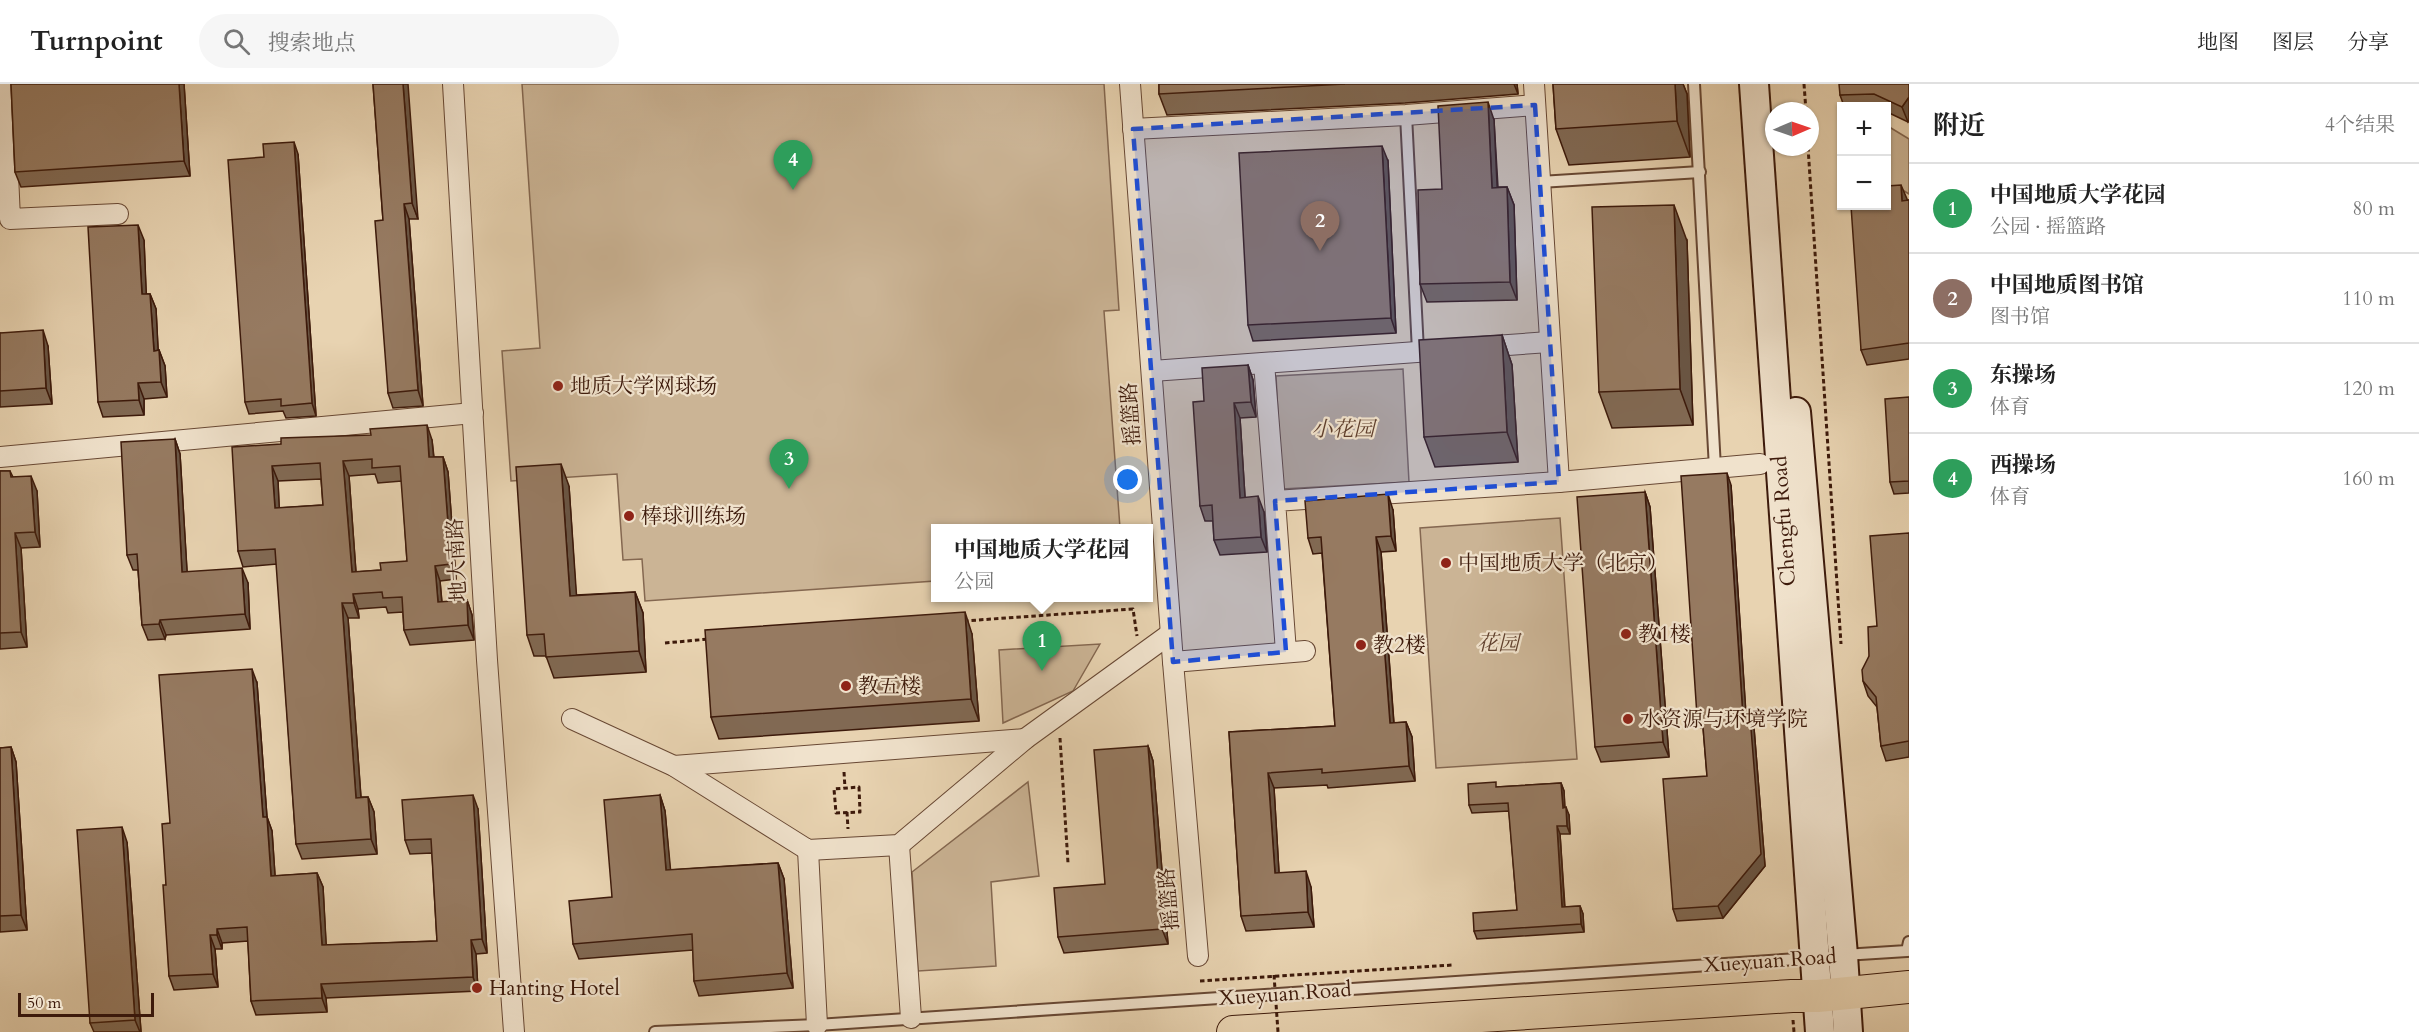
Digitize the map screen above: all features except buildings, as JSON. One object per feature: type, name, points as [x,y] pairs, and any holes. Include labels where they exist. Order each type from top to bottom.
[{"type":"main road","name":"Chengfu Road","points":[[1754,84],[1829,957]]},
{"type":"main road","points":[[1773,84],[1774,102]]},
{"type":"main road","name":"Chengfu Road","points":[[1778,156],[1829,957]]},
{"type":"main road","points":[[1820,1032],[1831,995],[1829,957]]},
{"type":"main road","name":"Xueyuan Road","points":[[1233,1032],[1831,995],[1909,987]]},
{"type":"main road","points":[[1831,995],[1848,1032]]},
{"type":"street","points":[[4,84],[10,219],[118,214]]},
{"type":"street","name":"地大南路","points":[[453,84],[487,660],[514,1032]]},
{"type":"street","name":"摇篮路","points":[[1130,84],[1170,634],[1198,956]]},
{"type":"street","points":[[1534,84],[1559,482]]},
{"type":"street","points":[[1133,129],[1406,115],[1535,105]]},
{"type":"street","points":[[1152,371],[1549,342]]},
{"type":"street","points":[[1173,662],[1295,651],[1275,501],[1264,363]]},
{"type":"street","points":[[0,457],[473,413]]},
{"type":"street","points":[[1275,501],[1559,482],[1760,464]]},
{"type":"street","points":[[572,719],[674,766],[808,850],[899,845],[1025,739],[1170,634]]},
{"type":"street","points":[[674,766],[1025,739]]},
{"type":"street","points":[[899,845],[911,1018]]},
{"type":"street","points":[[808,850],[817,1025]]},
{"type":"lane","points":[[1694,84],[1715,468]]},
{"type":"lane","points":[[1406,115],[1418,351]]},
{"type":"lane","points":[[1540,182],[1700,172]]},
{"type":"lane","name":"Xueyuan Road","points":[[655,1032],[817,1025],[1829,957],[1907,951],[1909,942]]},
{"type":"path","points":[[1804,84],[1805,102]]},
{"type":"path","points":[[1809,156],[1841,646]]},
{"type":"path","points":[[957,622],[1133,609],[1140,656]]},
{"type":"path","points":[[665,643],[712,639]]},
{"type":"path","points":[[1059,715],[1068,862]]},
{"type":"path","points":[[858,787],[860,812],[836,813],[834,789],[845,788],[858,787]]},
{"type":"path","points":[[1200,981],[1453,964]]},
{"type":"path","points":[[1274,975],[1278,1032]]},
{"type":"highlighted area","points":[[1535,105],[1559,482],[1275,501],[1286,652],[1173,662],[1133,129]]},
{"type":"green space","points":[[522,84],[1104,84],[1119,310],[1104,311],[1120,524],[931,524],[931,581],[645,601],[642,559],[623,560],[617,474],[511,481],[502,351],[540,348]]},
{"type":"green space","points":[[1891,128],[1909,139],[1909,194],[1901,189],[1891,189]]},
{"type":"green space","name":"小花园","points":[[1403,369],[1409,482],[1282,489],[1276,376]]},
{"type":"green space","name":"花园","points":[[1560,518],[1577,759],[1436,768],[1420,528]]},
{"type":"green space","points":[[1100,644],[1073,691],[1003,723],[999,650]]},
{"type":"green space","points":[[1028,782],[1039,876],[991,882],[996,966],[918,971],[912,872]]},
{"type":"place","name":"西操场","points":[[793,190]]},
{"type":"place","name":"中国地质图书馆","points":[[1320,251]]},
{"type":"place","name":"地质大学网球场","points":[[558,386]]},
{"type":"place","name":"东操场","points":[[789,489]]},
{"type":"place","name":"棒球训练场","points":[[629,516]]},
{"type":"place","name":"中国地质大学（北京）","points":[[1446,563]]},
{"type":"place","name":"教1楼","points":[[1626,634]]},
{"type":"place","name":"教2楼","points":[[1361,645]]},
{"type":"place","name":"中国地质大学花园","points":[[1042,671]]},
{"type":"place","name":"教五楼","points":[[846,686]]},
{"type":"place","name":"水资源与环境学院","points":[[1628,719]]},
{"type":"place","name":"Hanting Hotel","points":[[477,988]]}]
